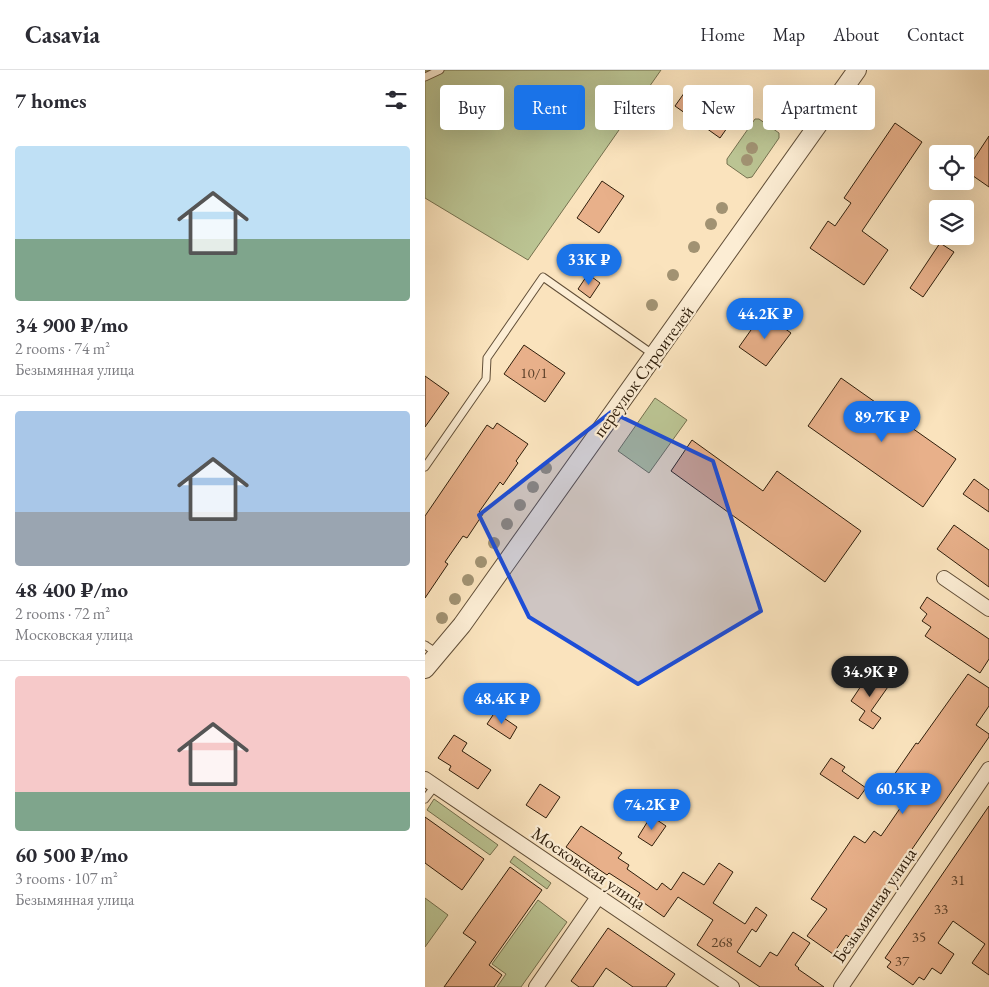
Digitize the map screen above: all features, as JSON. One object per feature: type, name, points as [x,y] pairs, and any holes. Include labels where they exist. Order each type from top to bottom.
[{"type":"street","name":"переулок Строителей","points":[[425,669],[432,650],[462,625],[857,70]]},
{"type":"street","points":[[945,578],[989,609]]},
{"type":"street","name":"Безымянная улица","points":[[841,987],[989,769]]},
{"type":"street","name":"Московская улица","points":[[430,783],[733,987]]},
{"type":"street","points":[[535,987],[598,897]]},
{"type":"lane","points":[[425,77],[440,70]]},
{"type":"lane","points":[[425,467],[486,380],[487,358],[543,278],[654,355]]},
{"type":"lane","points":[[425,799],[430,783]]},
{"type":"highlighted area","points":[[611,412],[713,461],[761,611],[638,684],[529,617],[479,515]]},
{"type":"green space","points":[[425,70],[661,70],[650,85],[595,85],[595,130],[619,130],[528,260],[425,198]]},
{"type":"green space","points":[[755,119],[759,119],[763,122],[763,130],[775,130],[779,133],[779,138],[752,177],[747,178],[727,164],[727,159],[747,130],[753,130]]},
{"type":"green space","points":[[655,398],[687,420],[649,473],[618,451]]},
{"type":"green space","points":[[434,799],[498,845],[490,855],[427,810]]},
{"type":"green space","points":[[514,856],[551,883],[547,889],[510,862]]},
{"type":"green space","points":[[425,898],[448,915],[425,947]]},
{"type":"green space","points":[[538,900],[567,922],[521,987],[497,987],[506,974],[492,964]]},
{"type":"building","points":[[683,95],[683,112],[675,106]]},
{"type":"building","points":[[895,123],[922,142],[862,231],[888,250],[864,285],[810,248],[828,221],[835,226],[851,203],[844,198]]},
{"type":"building","points":[[709,130],[726,130],[720,138]]},
{"type":"building","points":[[989,136],[989,187],[974,177],[974,159]]},
{"type":"building","points":[[602,181],[624,196],[599,233],[577,218]]},
{"type":"building","points":[[939,245],[943,245],[954,252],[923,297],[910,288]]},
{"type":"building","points":[[588,274],[600,283],[590,298],[578,289]]},
{"type":"building","points":[[763,313],[791,333],[766,366],[739,347]]},
{"type":"building","points":[[524,345],[565,373],[545,402],[504,374]]},
{"type":"building","points":[[425,376],[449,393],[425,427]]},
{"type":"building","points":[[841,378],[956,459],[923,507],[808,426]]},
{"type":"building","points":[[497,423],[528,444],[503,485],[500,482],[479,512],[483,514],[467,538],[463,536],[445,562],[448,564],[425,598],[425,516],[487,425],[493,429]]},
{"type":"building","points":[[692,440],[763,491],[777,471],[861,531],[825,582],[671,471]]},
{"type":"building","points":[[974,479],[989,490],[989,512],[963,494]]},
{"type":"building","points":[[954,525],[989,550],[989,587],[937,549]]},
{"type":"building","points":[[927,597],[989,639],[989,659],[980,673],[925,636],[931,627],[922,621],[927,614],[920,608]]},
{"type":"building","points":[[871,671],[890,684],[871,711],[881,718],[873,729],[859,720],[865,711],[851,701]]},
{"type":"building","points":[[968,674],[989,688],[989,706],[976,725],[989,734],[989,737],[851,938],[846,935],[833,954],[807,936],[827,909],[811,899],[854,836],[865,843],[874,831],[881,836],[903,804],[885,788]]},
{"type":"building","points":[[495,712],[517,727],[510,739],[487,724]]},
{"type":"building","points":[[454,735],[467,743],[462,751],[491,770],[478,789],[449,770],[451,766],[438,758]]},
{"type":"building","points":[[831,758],[845,767],[842,771],[866,788],[858,799],[820,774]]},
{"type":"building","points":[[540,784],[560,797],[546,818],[526,805]]},
{"type":"building","points":[[989,806],[989,975],[972,963],[985,944],[953,921],[938,943],[954,954],[941,974],[932,968],[924,980],[919,977],[913,985],[887,967],[891,962],[885,958]]},
{"type":"building","points":[[651,816],[666,826],[652,846],[638,837]]},
{"type":"building","points":[[425,817],[484,859],[462,890],[425,863]]},
{"type":"building","points":[[581,826],[622,853],[618,858],[629,865],[627,869],[657,890],[662,883],[671,890],[683,872],[704,885],[719,863],[733,872],[713,903],[745,924],[756,907],[767,915],[756,932],[752,929],[737,952],[760,967],[770,952],[777,956],[793,932],[810,943],[795,965],[824,987],[760,987],[697,945],[713,920],[678,897],[664,917],[637,898],[640,893],[609,873],[607,875],[566,847]]},
{"type":"building","points":[[510,867],[542,890],[489,965],[502,975],[494,987],[444,987],[476,942],[463,933]]},
{"type":"building","points":[[608,928],[675,974],[666,987],[633,987],[606,968],[593,987],[579,987],[571,981]]}]
